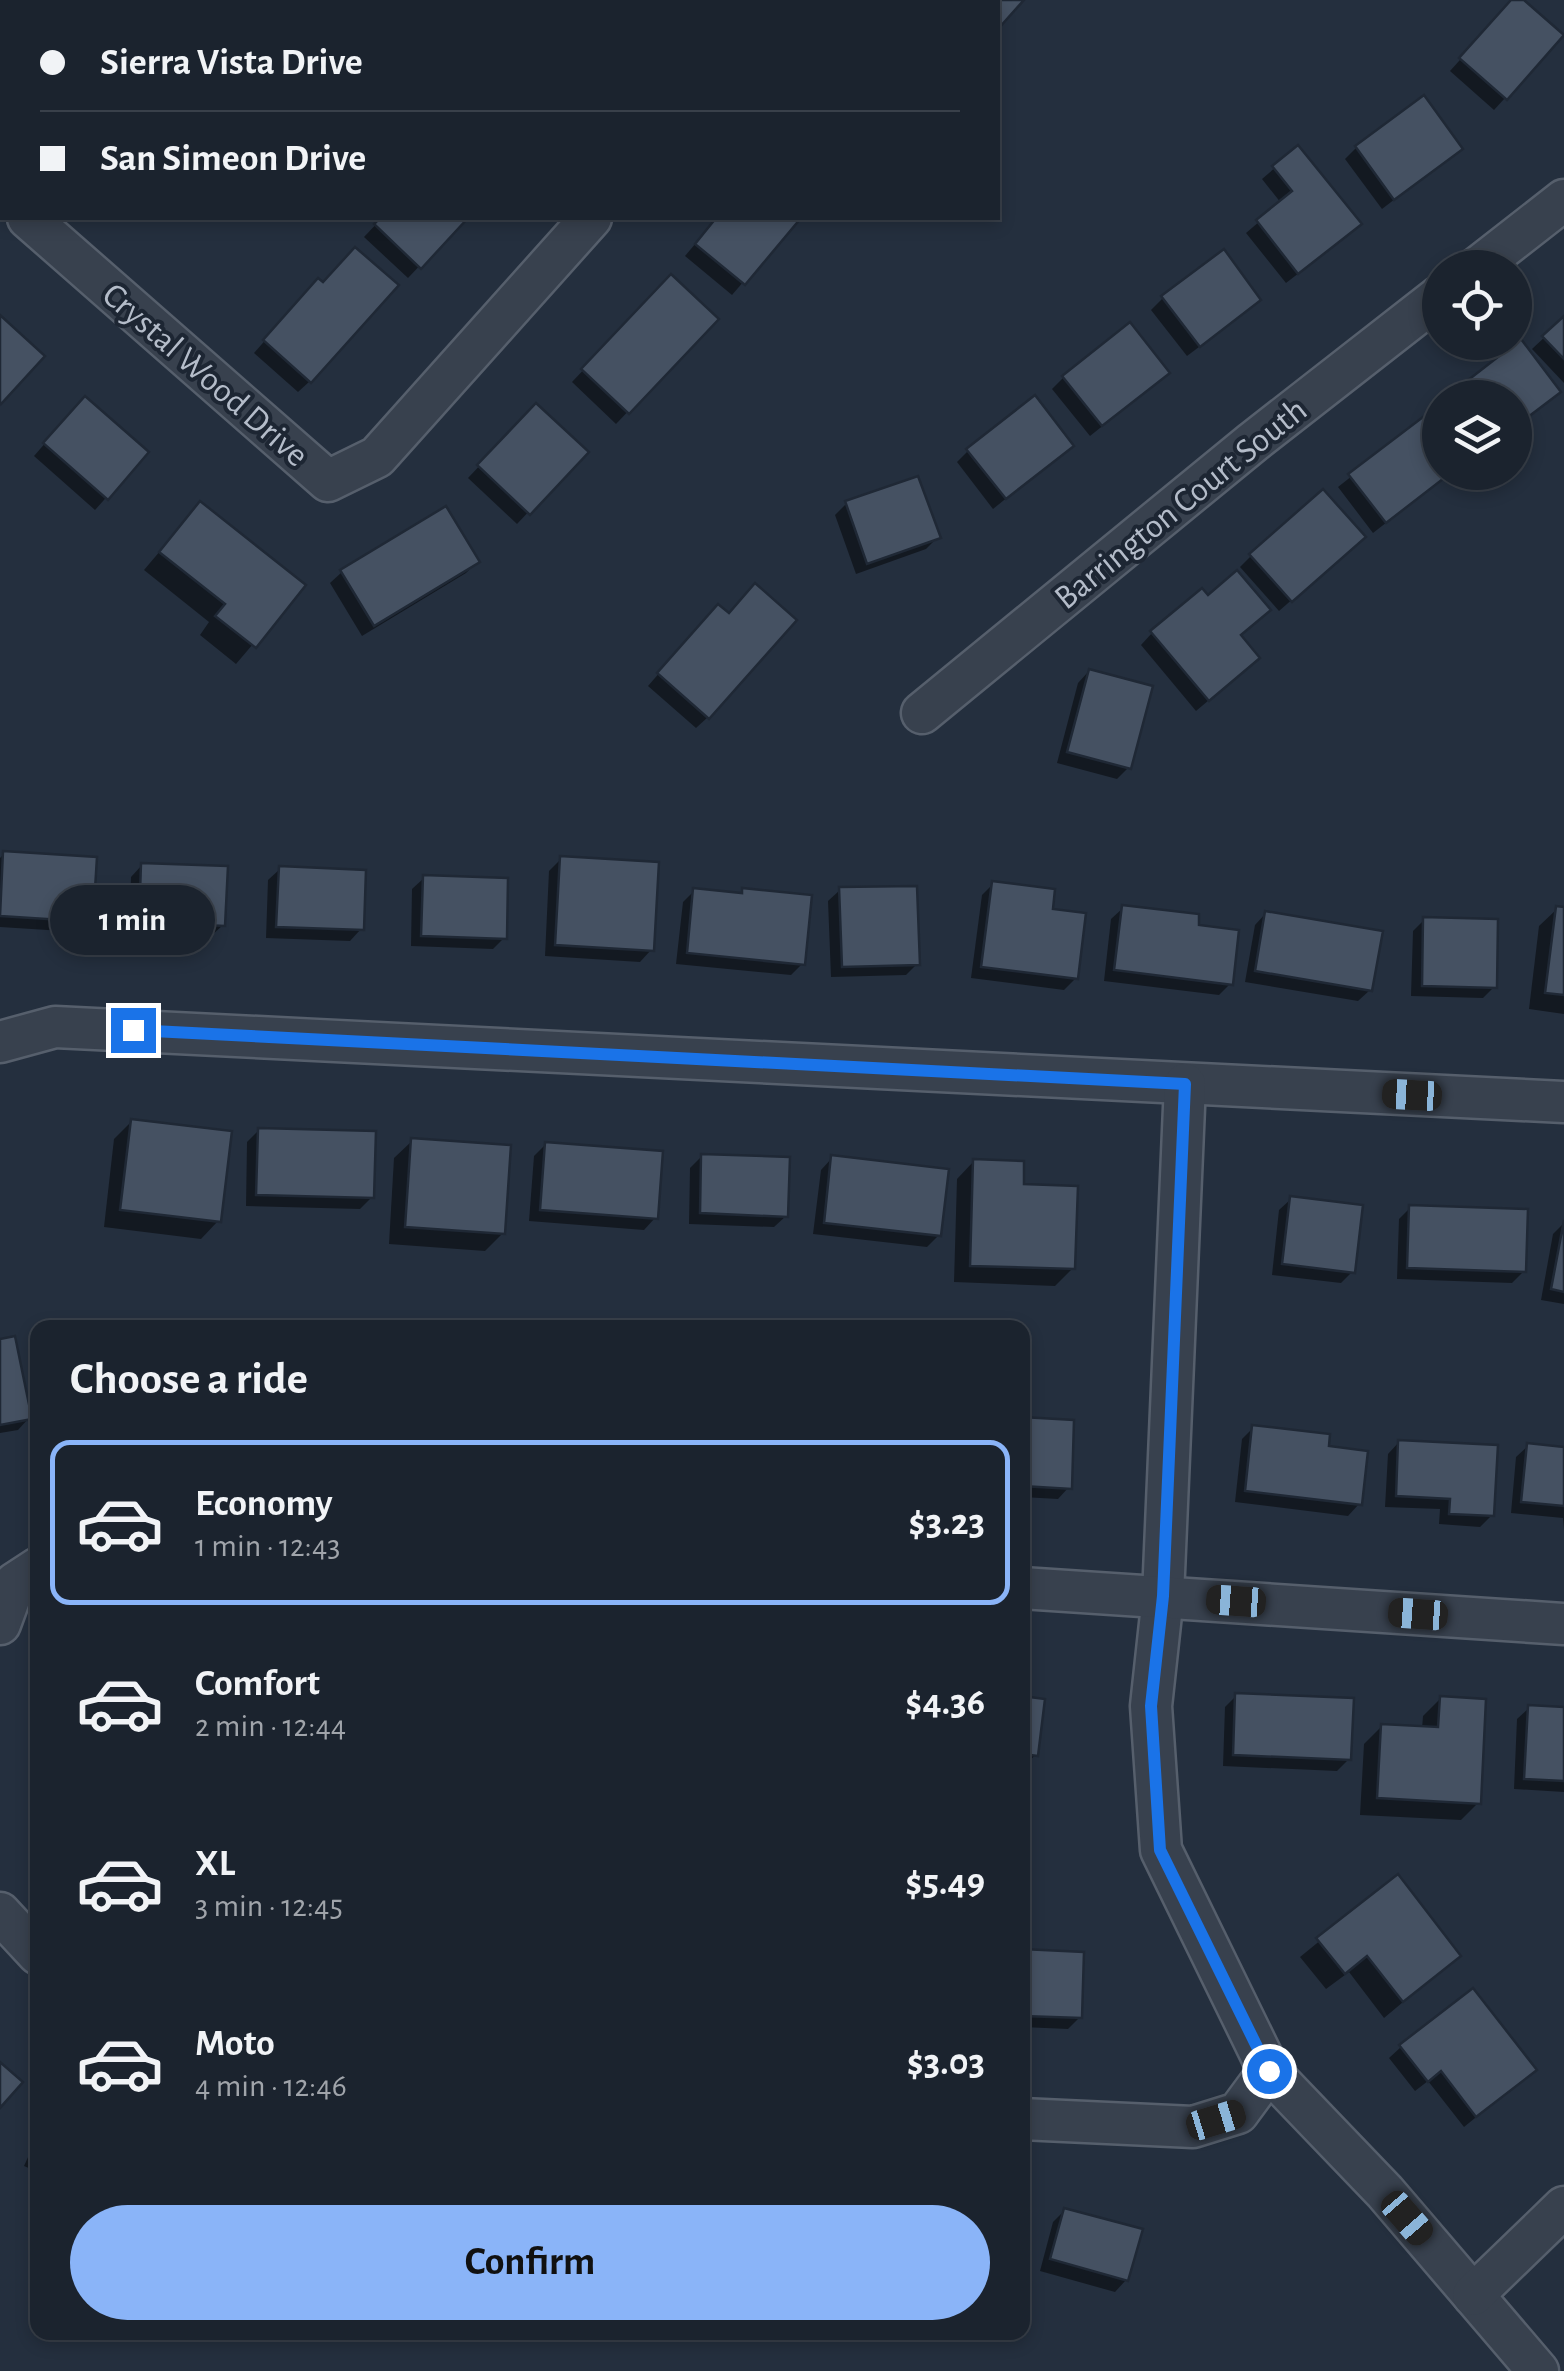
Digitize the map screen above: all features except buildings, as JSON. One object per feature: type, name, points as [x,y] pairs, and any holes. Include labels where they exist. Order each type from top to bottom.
[{"type":"street","points":[[1499,250],[1564,200]]},
{"type":"street","name":"Crystal Wood Drive","points":[[30,220],[328,481],[377,457],[589,220]]},
{"type":"street","name":"Barrington Court South","points":[[922,714],[1252,442],[1422,310]]},
{"type":"street","points":[[0,1042],[56,1026],[1564,1102]]},
{"type":"street","points":[[1185,1084],[1163,1596],[1151,1706],[1160,1850],[1269,2071],[1385,2192],[1538,2371]]},
{"type":"street","points":[[0,1624],[15,1584],[30,1574]]},
{"type":"street","points":[[1030,1588],[1564,1624]]},
{"type":"street","points":[[0,1914],[30,1946]]},
{"type":"street","points":[[1030,2119],[1193,2127],[1238,2113],[1269,2071]]},
{"type":"street","points":[[1473,2296],[1564,2207]]},
{"type":"route","points":[[133,1030],[1185,1084],[1163,1596],[1151,1706],[1160,1850],[1269,2071]]}]
